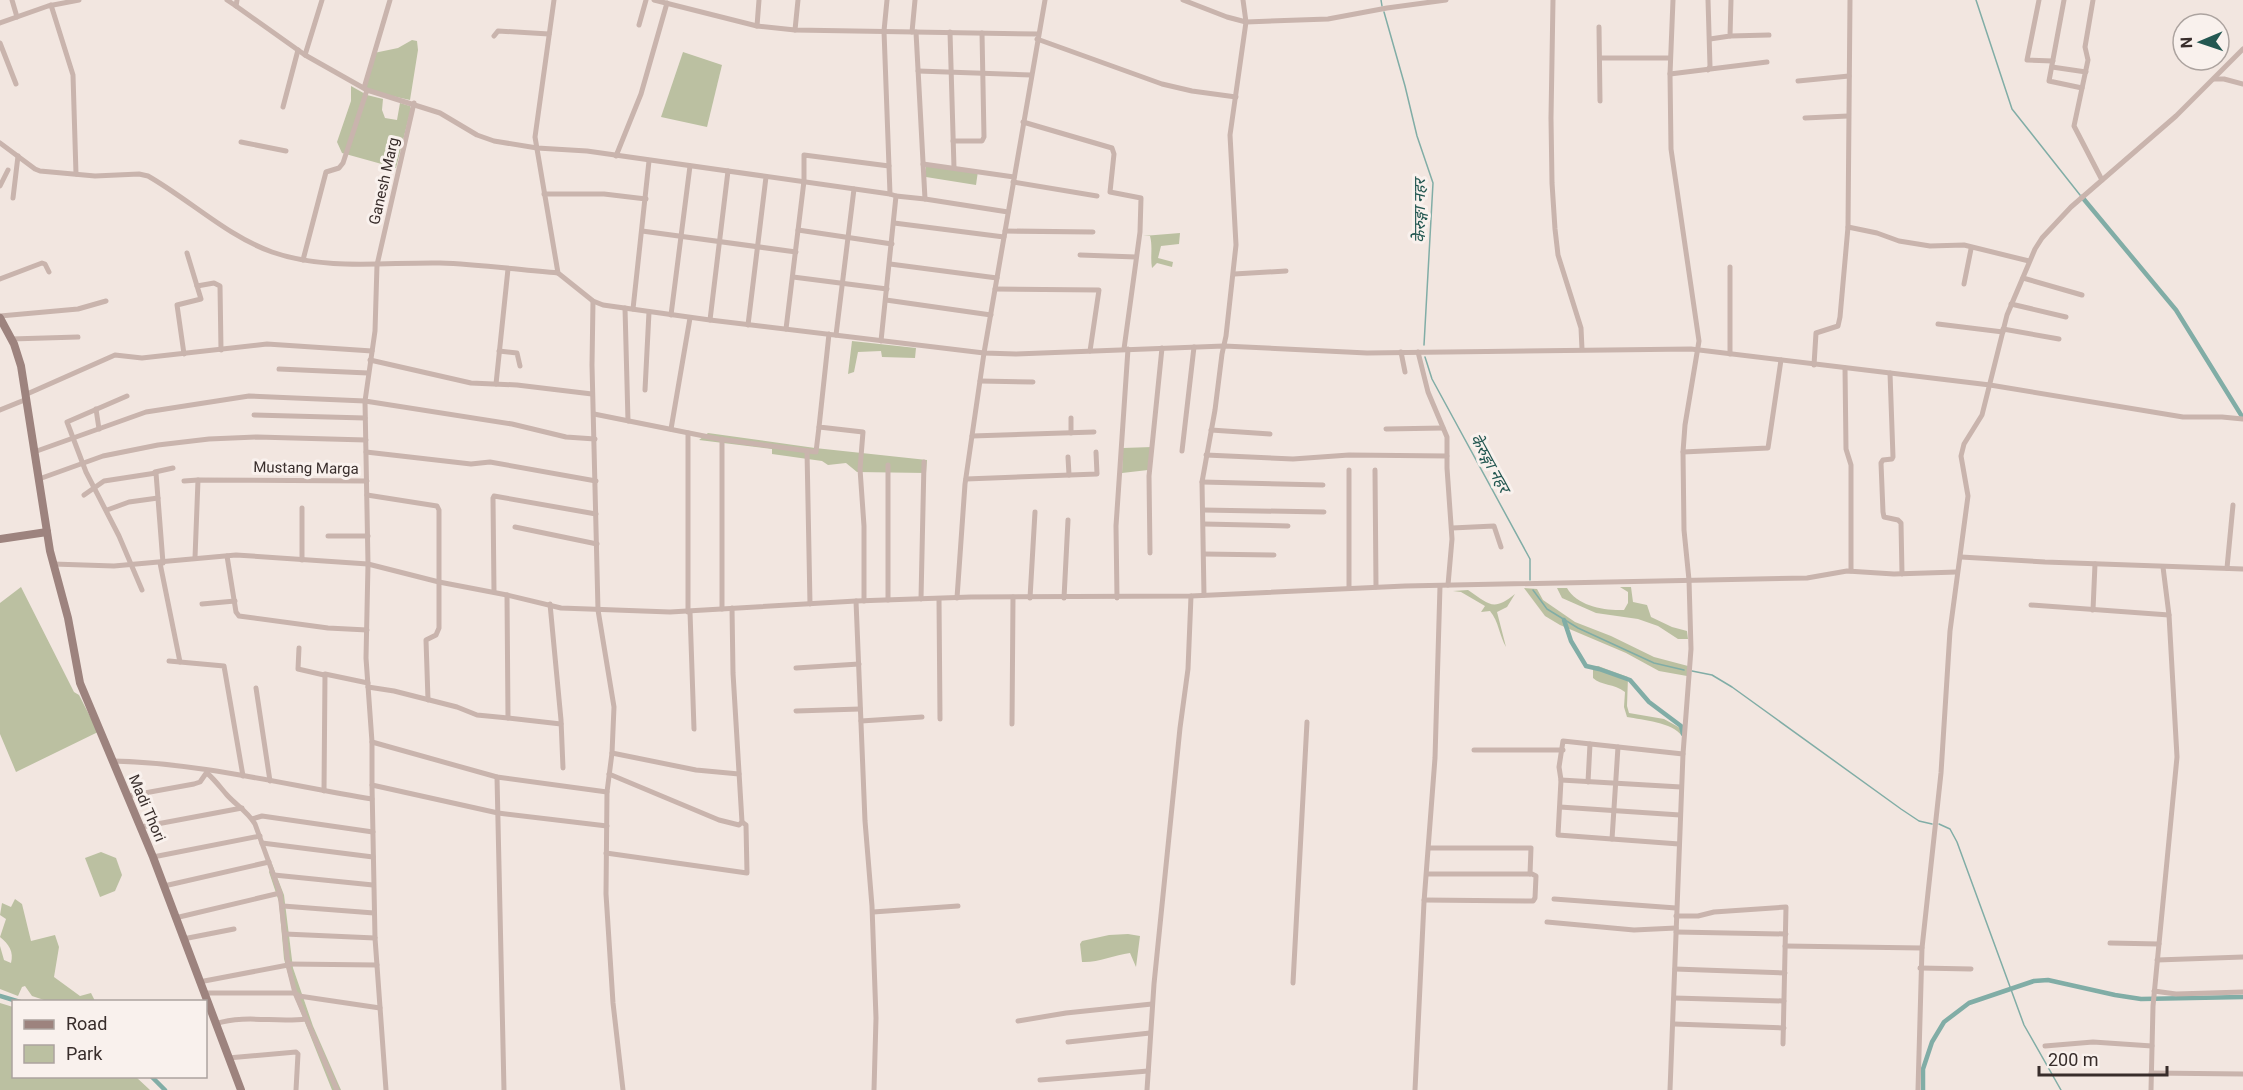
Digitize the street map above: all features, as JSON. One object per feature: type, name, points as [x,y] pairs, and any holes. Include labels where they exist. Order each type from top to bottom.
[{"type":"main road","name":"Madi Thori","points":[[0,317],[21,366],[53,564],[68,618],[81,683],[153,857],[206,1000]]},
{"type":"main road","points":[[0,539],[47,532]]},
{"type":"main road","name":"Madi Thori","points":[[207,1001],[241,1090]]},
{"type":"street","points":[[12,0],[17,17]]},
{"type":"street","points":[[0,22],[48,4],[79,0]]},
{"type":"street","points":[[227,0],[236,3],[305,55],[365,89],[440,113],[477,135],[494,141],[537,148],[587,151],[1008,212]]},
{"type":"street","points":[[305,55],[322,0]]},
{"type":"street","points":[[303,260],[326,172],[339,168],[342,163],[390,0]]},
{"type":"street","points":[[554,0],[535,137],[558,273]]},
{"type":"street","points":[[639,25],[646,0]]},
{"type":"street","points":[[654,0],[757,26],[795,30],[950,32],[1038,37],[1162,84],[1236,97]]},
{"type":"street","points":[[757,26],[759,0]]},
{"type":"street","points":[[795,30],[798,0]]},
{"type":"street","points":[[881,341],[894,224],[889,166],[884,31],[887,0]]},
{"type":"street","points":[[915,0],[914,32],[925,199]]},
{"type":"street","points":[[957,598],[966,479],[984,353],[1045,0]]},
{"type":"street","points":[[1183,0],[1246,22],[1328,19],[1421,1],[1446,0]]},
{"type":"street","points":[[1204,595],[1202,482],[1234,274],[1236,226],[1230,135],[1246,22],[1243,0]]},
{"type":"street","points":[[1553,0],[1551,110],[1555,229],[1558,255],[1581,328],[1582,349]]},
{"type":"street","points":[[1670,1090],[1681,788],[1691,649],[1689,580],[1684,530],[1683,452],[1685,425],[1699,350],[1671,149],[1670,58],[1673,0]]},
{"type":"street","points":[[1708,0],[1710,39],[1708,70]]},
{"type":"street","points":[[1730,36],[1731,0]]},
{"type":"street","points":[[1814,365],[1816,333],[1835,328],[1840,322],[1848,227],[1850,0]]},
{"type":"street","points":[[2026,68],[2039,0]]},
{"type":"street","points":[[2064,0],[2050,82],[2082,88]]},
{"type":"street","points":[[2093,0],[2085,46],[2088,60],[2074,130],[2102,180]]},
{"type":"street","points":[[616,156],[640,94],[668,3]]},
{"type":"street","points":[[48,4],[72,75],[76,174]]},
{"type":"street","points":[[1599,27],[1600,101]]},
{"type":"street","points":[[494,36],[498,31],[549,33]]},
{"type":"street","points":[[950,32],[954,168]]},
{"type":"street","points":[[953,141],[982,141],[984,137],[982,33]]},
{"type":"street","points":[[1710,39],[1769,34]]},
{"type":"street","points":[[0,43],[16,84]]},
{"type":"street","points":[[1918,1090],[1920,968],[1941,773],[1950,631],[1968,496],[1961,456],[1964,444],[1982,415],[2011,304],[2029,261],[2042,238],[2052,225],[2176,116],[2243,49]]},
{"type":"street","points":[[283,107],[298,50]]},
{"type":"street","points":[[1600,58],[1670,58]]},
{"type":"street","points":[[2028,60],[2085,72]]},
{"type":"street","points":[[1670,74],[1767,62]]},
{"type":"street","points":[[918,71],[1031,75]]},
{"type":"street","points":[[1798,81],[1849,76]]},
{"type":"street","points":[[2214,79],[2243,84]]},
{"type":"street","name":"Ganesh Marg","points":[[386,1090],[373,885],[365,401],[375,331],[377,265],[414,103]]},
{"type":"street","points":[[1805,118],[1848,116]]},
{"type":"street","points":[[1023,122],[1112,148],[1114,154],[1110,192],[1139,196],[1143,201],[1126,349],[1116,526],[1117,598]]},
{"type":"street","points":[[241,142],[286,151]]},
{"type":"street","points":[[0,143],[35,169],[105,176],[139,174],[148,176],[249,243],[274,253],[303,260],[377,265],[441,263],[558,273],[593,301],[603,305],[690,318],[984,353],[1016,354],[1224,346],[1367,353],[1582,349],[1699,350],[1990,385],[2172,416],[2243,419]]},
{"type":"street","points":[[786,329],[804,181],[804,155],[889,166]]},
{"type":"street","points":[[13,198],[18,156]]},
{"type":"street","points":[[633,309],[649,161]]},
{"type":"street","points":[[923,164],[1097,196]]},
{"type":"street","points":[[671,315],[690,166]]},
{"type":"street","points":[[0,186],[8,170]]},
{"type":"street","points":[[710,320],[728,171]]},
{"type":"street","points":[[748,325],[766,177]]},
{"type":"street","points":[[836,335],[854,189]]},
{"type":"street","points":[[544,194],[604,194],[646,199]]},
{"type":"street","points":[[894,224],[1004,234],[1093,232]]},
{"type":"street","points":[[1848,227],[1877,232],[1899,241],[1930,246],[1960,245],[2029,261]]},
{"type":"street","points":[[798,230],[892,244]]},
{"type":"street","points":[[642,231],[796,252]]},
{"type":"street","points":[[1964,284],[1971,249]]},
{"type":"street","points":[[184,354],[177,304],[199,300],[201,297],[187,253]]},
{"type":"street","points":[[1080,255],[1136,257]]},
{"type":"street","points":[[0,279],[42,263],[49,272]]},
{"type":"street","points":[[890,264],[997,278]]},
{"type":"street","points":[[1730,267],[1730,354]]},
{"type":"street","points":[[496,384],[508,269]]},
{"type":"street","points":[[1234,274],[1286,271]]},
{"type":"street","points":[[793,277],[887,288]]},
{"type":"street","points":[[2023,278],[2082,295]]},
{"type":"street","points":[[197,286],[214,283],[220,286],[221,350]]},
{"type":"street","points":[[995,289],[1099,290],[1090,351]]},
{"type":"street","points":[[886,300],[991,315]]},
{"type":"street","points":[[0,317],[78,309],[106,301]]},
{"type":"street","points":[[593,301],[592,394],[598,610],[614,707],[607,792],[606,894],[613,1003],[623,1090]]},
{"type":"street","points":[[2011,304],[2066,317]]},
{"type":"street","points":[[625,308],[628,421]]},
{"type":"street","points":[[645,390],[649,312]]},
{"type":"street","points":[[671,429],[690,318]]},
{"type":"street","points":[[1938,324],[2059,339]]},
{"type":"street","points":[[594,414],[722,439],[816,452],[829,334]]},
{"type":"street","points":[[11,339],[78,337]]},
{"type":"street","points":[[0,410],[115,355],[142,358],[267,344],[372,351]]},
{"type":"street","points":[[1182,451],[1194,347]]},
{"type":"street","points":[[1150,554],[1149,476],[1162,348]]},
{"type":"street","points":[[499,351],[517,352],[520,366]]},
{"type":"street","points":[[1401,352],[1405,372]]},
{"type":"street","points":[[1418,352],[1428,392],[1447,437],[1452,528],[1448,585]]},
{"type":"street","points":[[370,360],[471,383],[592,394]]},
{"type":"street","points":[[1683,452],[1768,448],[1781,360]]},
{"type":"street","points":[[1845,368],[1846,449],[1851,465],[1851,571]]},
{"type":"street","points":[[279,369],[369,373]]},
{"type":"street","points":[[1890,373],[1893,457],[1881,463],[1883,512],[1884,517],[1898,520],[1901,523],[1902,574]]},
{"type":"street","points":[[980,381],[1033,382]]},
{"type":"street","points":[[127,396],[67,422],[83,463],[107,510],[142,590]]},
{"type":"street","points":[[34,452],[146,412],[249,396],[365,401],[512,424],[566,437],[595,439]]},
{"type":"street","points":[[96,409],[99,429]]},
{"type":"street","points":[[254,414],[365,418]]},
{"type":"street","points":[[1071,417],[1071,433]]},
{"type":"street","points":[[819,427],[863,432],[860,469],[864,526],[864,601]]},
{"type":"street","points":[[1386,429],[1443,428]]},
{"type":"street","points":[[1211,430],[1270,434]]},
{"type":"street","points":[[972,436],[1094,432]]},
{"type":"street","points":[[688,433],[689,612],[694,729]]},
{"type":"street","points":[[39,479],[103,456],[136,449],[227,438],[257,436],[366,440]]},
{"type":"street","points":[[722,439],[722,609]]},
{"type":"street","points":[[807,451],[810,604]]},
{"type":"street","points":[[366,452],[471,464],[490,462],[596,481]]},
{"type":"street","points":[[966,479],[1097,474],[1096,452]]},
{"type":"street","points":[[1206,456],[1293,459],[1349,455],[1447,456]]},
{"type":"street","points":[[1068,457],[1069,475]]},
{"type":"street","points":[[921,599],[924,462]]},
{"type":"street","points":[[888,465],[888,600]]},
{"type":"street","points":[[84,495],[104,481],[173,468]]},
{"type":"street","points":[[1349,470],[1349,588]]},
{"type":"street","points":[[1375,470],[1376,587]]},
{"type":"street","points":[[155,472],[161,563],[180,662]]},
{"type":"street","name":"Mustang Marga","points":[[184,481],[246,479],[311,482],[367,481]]},
{"type":"street","points":[[195,558],[198,480]]},
{"type":"street","points":[[1202,482],[1323,485]]},
{"type":"street","points":[[368,495],[437,506],[439,510],[439,632],[426,640],[428,699]]},
{"type":"street","points":[[494,592],[494,496],[596,514]]},
{"type":"street","points":[[107,510],[129,502],[158,498]]},
{"type":"street","points":[[2227,568],[2233,505]]},
{"type":"street","points":[[302,508],[302,560]]},
{"type":"street","points":[[1203,510],[1324,512]]},
{"type":"street","points":[[1030,598],[1035,512]]},
{"type":"street","points":[[1064,598],[1068,520]]},
{"type":"street","points":[[1204,525],[1288,526]]},
{"type":"street","points":[[1452,528],[1494,526],[1501,547]]},
{"type":"street","points":[[515,527],[597,544]]},
{"type":"street","points":[[328,536],[368,536]]},
{"type":"street","points":[[1204,554],[1274,555]]},
{"type":"street","points":[[53,564],[132,565],[227,556],[368,564],[439,582],[569,609],[689,612],[939,598],[1117,598],[1376,587],[1807,578],[1851,571],[1902,574],[1957,572]]},
{"type":"street","points":[[227,556],[236,612],[239,616],[328,628],[367,630]]},
{"type":"street","points":[[1960,557],[2243,569]]},
{"type":"street","points":[[2093,610],[2095,564]]},
{"type":"street","points":[[2151,1090],[2154,992],[2177,757],[2169,615],[2163,567]]},
{"type":"street","points":[[1415,1090],[1424,900],[1435,758],[1440,586]]},
{"type":"street","points":[[507,595],[508,718]]},
{"type":"street","points":[[1147,1090],[1152,1004],[1188,669],[1191,596]]},
{"type":"street","points":[[1012,724],[1013,597]]},
{"type":"street","points":[[939,598],[939,719]]},
{"type":"street","points":[[202,604],[235,601]]},
{"type":"street","points":[[856,601],[865,821],[873,912],[876,1018],[874,1090]]},
{"type":"street","points":[[550,604],[563,768]]},
{"type":"street","points":[[2031,605],[2169,615]]},
{"type":"street","points":[[606,853],[747,873],[746,825],[742,822],[739,774],[732,608]]},
{"type":"street","points":[[299,648],[298,669],[345,677],[368,685],[428,699],[477,715],[561,724]]},
{"type":"street","points":[[169,661],[224,666],[243,776]]},
{"type":"street","points":[[796,668],[859,664]]},
{"type":"street","points":[[324,675],[324,791]]},
{"type":"street","points":[[256,688],[270,781]]},
{"type":"street","points":[[796,711],[860,709]]},
{"type":"street","points":[[861,721],[922,717]]},
{"type":"street","points":[[1293,983],[1307,722]]},
{"type":"street","points":[[1679,844],[1558,835],[1561,780],[1558,767],[1563,741],[1683,754]]},
{"type":"street","points":[[372,742],[497,777],[607,792]]},
{"type":"street","points":[[1587,782],[1590,744]]},
{"type":"street","points":[[1612,839],[1618,747]]},
{"type":"street","points":[[1474,750],[1563,750]]},
{"type":"street","points":[[612,753],[696,770],[739,774]]},
{"type":"street","points":[[113,761],[152,762],[372,799]]},
{"type":"street","points":[[128,796],[194,784],[200,782],[208,771]]},
{"type":"street","points":[[208,771],[252,819],[260,836],[283,906],[288,964],[295,993],[337,1090]]},
{"type":"street","points":[[609,774],[719,819],[739,825],[742,822]]},
{"type":"street","points":[[497,777],[504,1090]]},
{"type":"street","points":[[1561,780],[1681,788]]},
{"type":"street","points":[[372,785],[498,813],[607,826]]},
{"type":"street","points":[[1560,807],[1680,815]]},
{"type":"street","points":[[141,827],[242,808]]},
{"type":"street","points":[[252,819],[262,816],[373,832]]},
{"type":"street","points":[[153,857],[260,836]]},
{"type":"street","points":[[262,843],[373,856]]},
{"type":"street","points":[[1429,848],[1531,848],[1530,874]]},
{"type":"street","points":[[164,886],[269,862]]},
{"type":"street","points":[[1424,900],[1533,901],[1535,898],[1536,876],[1530,874],[1427,874]]},
{"type":"street","points":[[274,875],[373,885]]},
{"type":"street","points":[[175,918],[280,893]]},
{"type":"street","points":[[1554,899],[1676,908]]},
{"type":"street","points":[[283,906],[374,913]]},
{"type":"street","points":[[873,912],[958,906]]},
{"type":"street","points":[[1676,916],[1786,907],[1783,1044]]},
{"type":"street","points":[[1547,922],[1634,930],[1786,934]]},
{"type":"street","points":[[183,939],[234,929]]},
{"type":"street","points":[[285,934],[375,938]]},
{"type":"street","points":[[2110,943],[2159,944]]},
{"type":"street","points":[[1785,946],[1922,948]]},
{"type":"street","points":[[2157,960],[2243,957]]},
{"type":"street","points":[[199,982],[288,964],[377,965]]},
{"type":"street","points":[[1920,968],[1971,969]]},
{"type":"street","points":[[1675,969],[1785,973]]},
{"type":"street","points":[[2154,992],[2176,994],[2243,992]]},
{"type":"street","points":[[204,993],[295,993],[299,996],[380,1008]]},
{"type":"street","points":[[1674,998],[1784,1000]]},
{"type":"street","points":[[1018,1021],[1066,1013],[1152,1004]]},
{"type":"street","points":[[215,1024],[243,1018],[282,1022],[306,1019]]},
{"type":"street","points":[[1674,1024],[1784,1028]]},
{"type":"street","points":[[1068,1042],[1150,1033]]},
{"type":"street","points":[[2045,1046],[2093,1042],[2152,1046]]},
{"type":"street","points":[[228,1058],[296,1052],[298,1054],[296,1090]]},
{"type":"street","points":[[1040,1080],[1148,1071]]},
{"type":"street","points":[[2151,1073],[2243,1074]]},
{"type":"green space","points":[[412,40],[417,41],[418,50],[410,100],[369,91],[362,87],[374,53],[398,48]]},
{"type":"green space","points":[[683,52],[722,65],[707,127],[661,117]]},
{"type":"green space","points":[[351,86],[367,95],[383,99],[382,110],[385,118],[397,120],[400,103],[410,106],[396,168],[342,153],[337,142],[351,101]]},
{"type":"green space","points":[[926,166],[978,171],[976,185],[926,177]]},
{"type":"green space","points":[[1180,233],[1179,244],[1161,246],[1158,258],[1173,262],[1172,267],[1157,263],[1152,268],[1150,236],[1143,236]]},
{"type":"green space","points":[[852,341],[916,348],[915,358],[882,357],[881,351],[858,352],[854,372],[848,374]]},
{"type":"green space","points":[[708,433],[927,460],[926,473],[857,472],[846,463],[828,465],[822,461],[772,454],[772,449],[699,440]]},
{"type":"green space","points":[[1152,447],[1148,470],[1122,473],[1123,448]]},
{"type":"green space","points":[[21,587],[74,692],[79,695],[98,732],[16,772],[0,734],[0,603]]},
{"type":"green space","points":[[1620,587],[1631,587],[1633,602],[1647,605],[1651,617],[1687,631],[1688,639],[1678,639],[1658,626],[1638,619],[1596,613],[1562,598],[1557,588],[1567,588],[1577,599],[1592,606],[1608,610],[1624,610],[1628,603],[1628,592]]},
{"type":"green space","points":[[1524,588],[1537,589],[1543,600],[1575,622],[1654,657],[1688,666],[1687,676],[1659,671],[1626,653],[1560,625],[1545,616]]},
{"type":"green space","points":[[1468,590],[1491,604],[1501,603],[1515,594],[1507,607],[1497,612],[1506,647],[1490,611],[1481,612],[1485,606],[1461,592],[1453,591]]},
{"type":"green space","points":[[1598,666],[1628,677],[1627,706],[1629,713],[1664,719],[1682,729],[1682,736],[1664,725],[1627,717],[1624,707],[1625,692],[1593,678],[1593,668]]},
{"type":"green space","points":[[101,852],[116,858],[122,875],[115,891],[100,897],[85,858]]},
{"type":"green space","points":[[272,864],[284,895],[293,968],[313,1026],[341,1090],[332,1090],[294,995],[284,959],[279,902],[269,872]]},
{"type":"green space","points":[[15,899],[22,904],[31,941],[55,935],[59,947],[54,977],[80,996],[91,993],[94,1000],[44,1000],[32,996],[25,986],[22,987],[18,996],[0,989],[0,946],[4,960],[11,963],[12,959],[10,948],[0,937],[6,919],[0,915],[2,903],[11,907]]},
{"type":"green space","points":[[1109,935],[1140,936],[1136,967],[1130,953],[1082,962],[1080,944],[1082,941]]},
{"type":"green space","points":[[0,1003],[12,1007],[12,1078],[137,1078],[150,1090],[0,1090]]},
{"type":"waterway","name":"केेरुङ्गा नहर","points":[[1381,0],[1382,6]]},
{"type":"waterway","points":[[1976,0],[2012,109],[2080,195]]},
{"type":"waterway","name":"केेरुङ्गा नहर","points":[[1384,12],[1417,136],[1433,183],[1424,345]]},
{"type":"waterway","points":[[2082,197],[2176,310],[2243,418]]},
{"type":"waterway","name":"केरुङ्गा नहर","points":[[1425,357],[1432,379],[1530,559],[1530,580]]},
{"type":"waterway","points":[[1533,590],[1547,609],[1578,628],[1654,663],[1684,670]]},
{"type":"waterway","points":[[1564,620],[1571,641],[1586,666],[1630,680],[1649,702],[1681,726],[1683,734]]},
{"type":"waterway","points":[[1692,671],[1712,675],[1732,687],[1901,809],[1919,821],[1932,824]]},
{"type":"waterway","points":[[1939,824],[1950,829],[1957,842],[2024,1025],[2061,1090]]},
{"type":"waterway","points":[[1923,1090],[1923,1069],[1932,1042],[1944,1022],[1969,1003],[2034,981],[2048,980],[2141,999],[2243,997]]},
{"type":"waterway","points":[[0,996],[13,1000]]},
{"type":"waterway","points":[[153,1078],[165,1090]]}]
